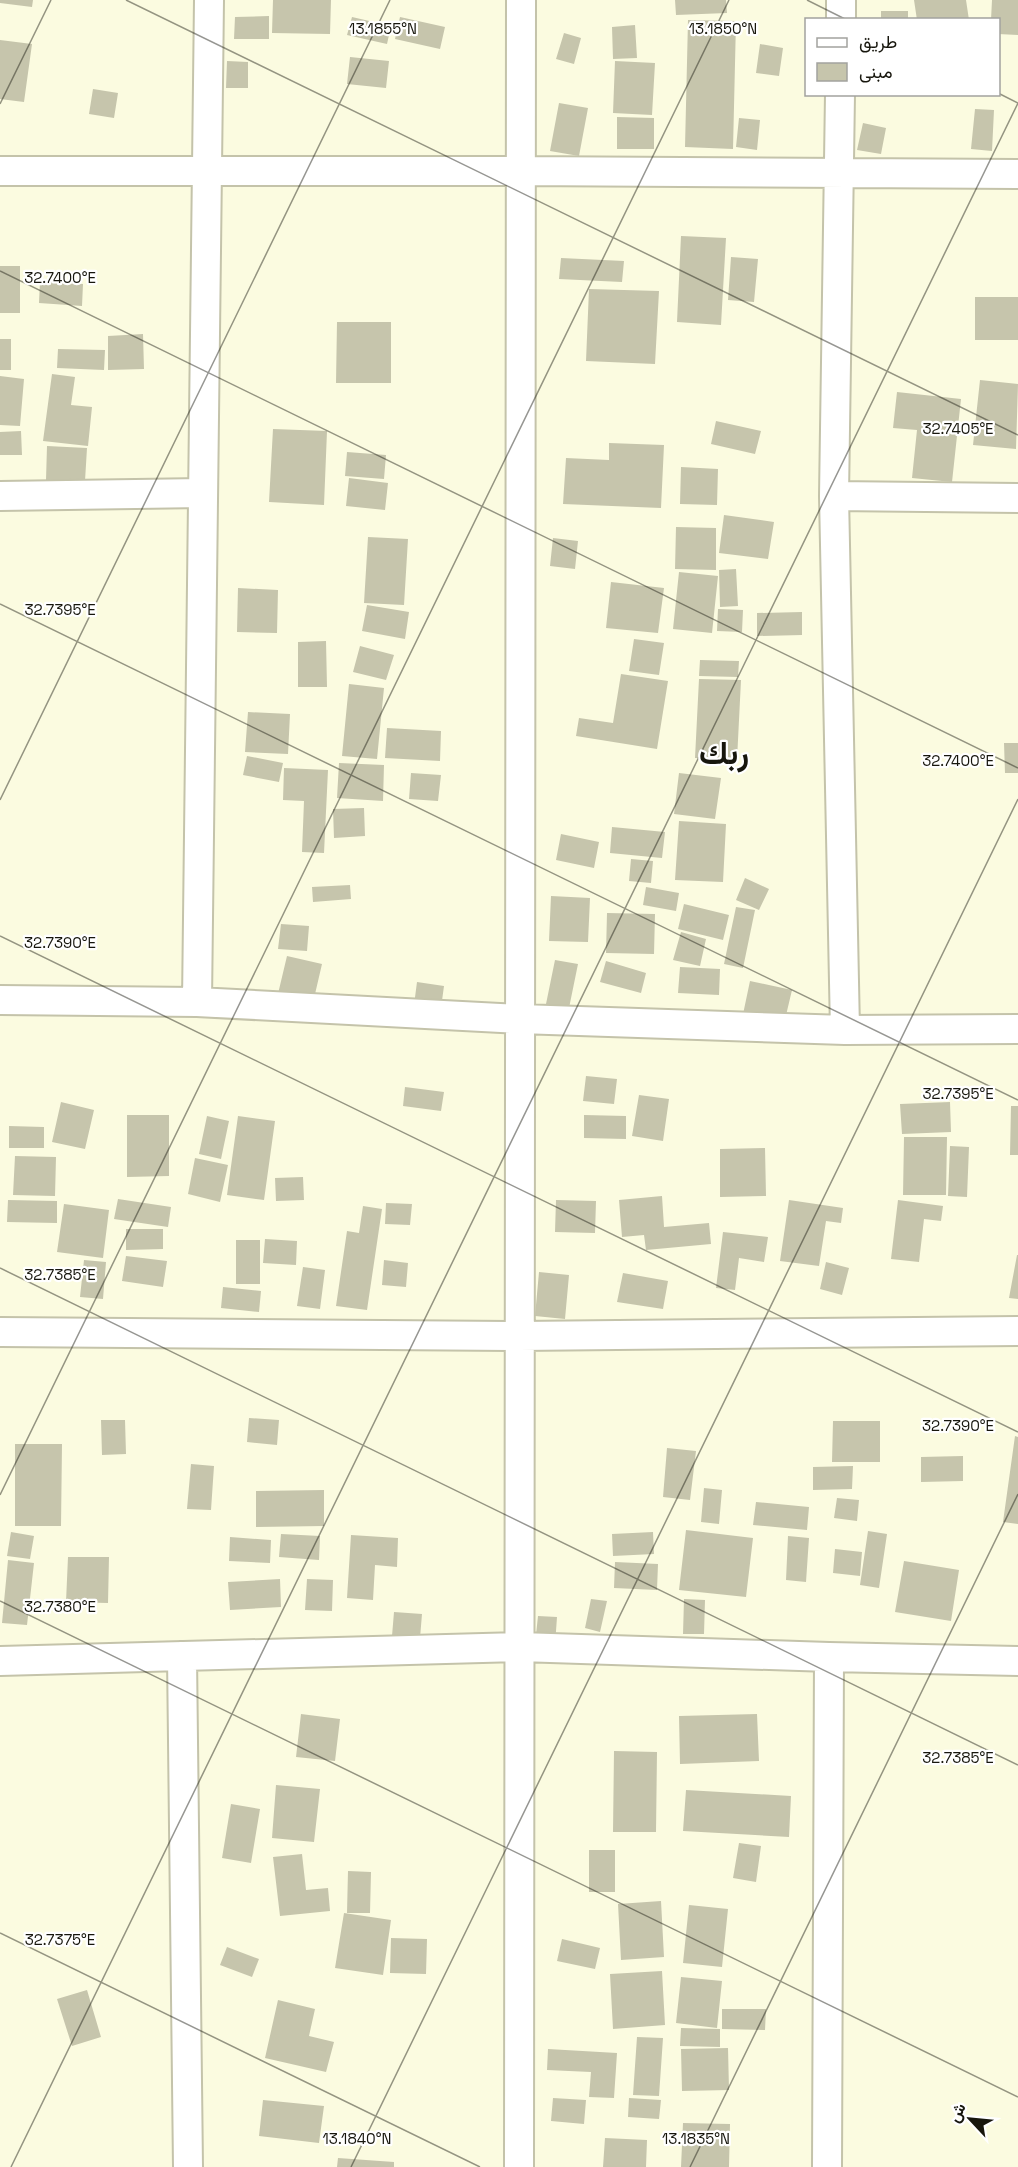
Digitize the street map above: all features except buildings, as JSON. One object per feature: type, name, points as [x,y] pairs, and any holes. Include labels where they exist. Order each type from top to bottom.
[{"type":"street","points":[[197,1002],[209,0]]},
{"type":"street","points":[[519,2167],[520,0]]},
{"type":"street","points":[[841,0],[841,18]]},
{"type":"street","points":[[840,96],[834,496],[845,1030]]},
{"type":"street","points":[[0,171],[1018,174]]},
{"type":"street","points":[[0,496],[203,493]]},
{"type":"street","points":[[834,496],[1018,498]]},
{"type":"street","points":[[0,1000],[197,1002],[520,1019],[845,1030],[1018,1029]]},
{"type":"street","points":[[0,1332],[520,1336],[1018,1330]]},
{"type":"street","points":[[0,1661],[520,1647],[1018,1661]]},
{"type":"street","points":[[182,1656],[188,2167]]},
{"type":"street","points":[[827,2167],[829,1657]]},
{"type":"district","name":"ربك","points":[[724,753]]}]
